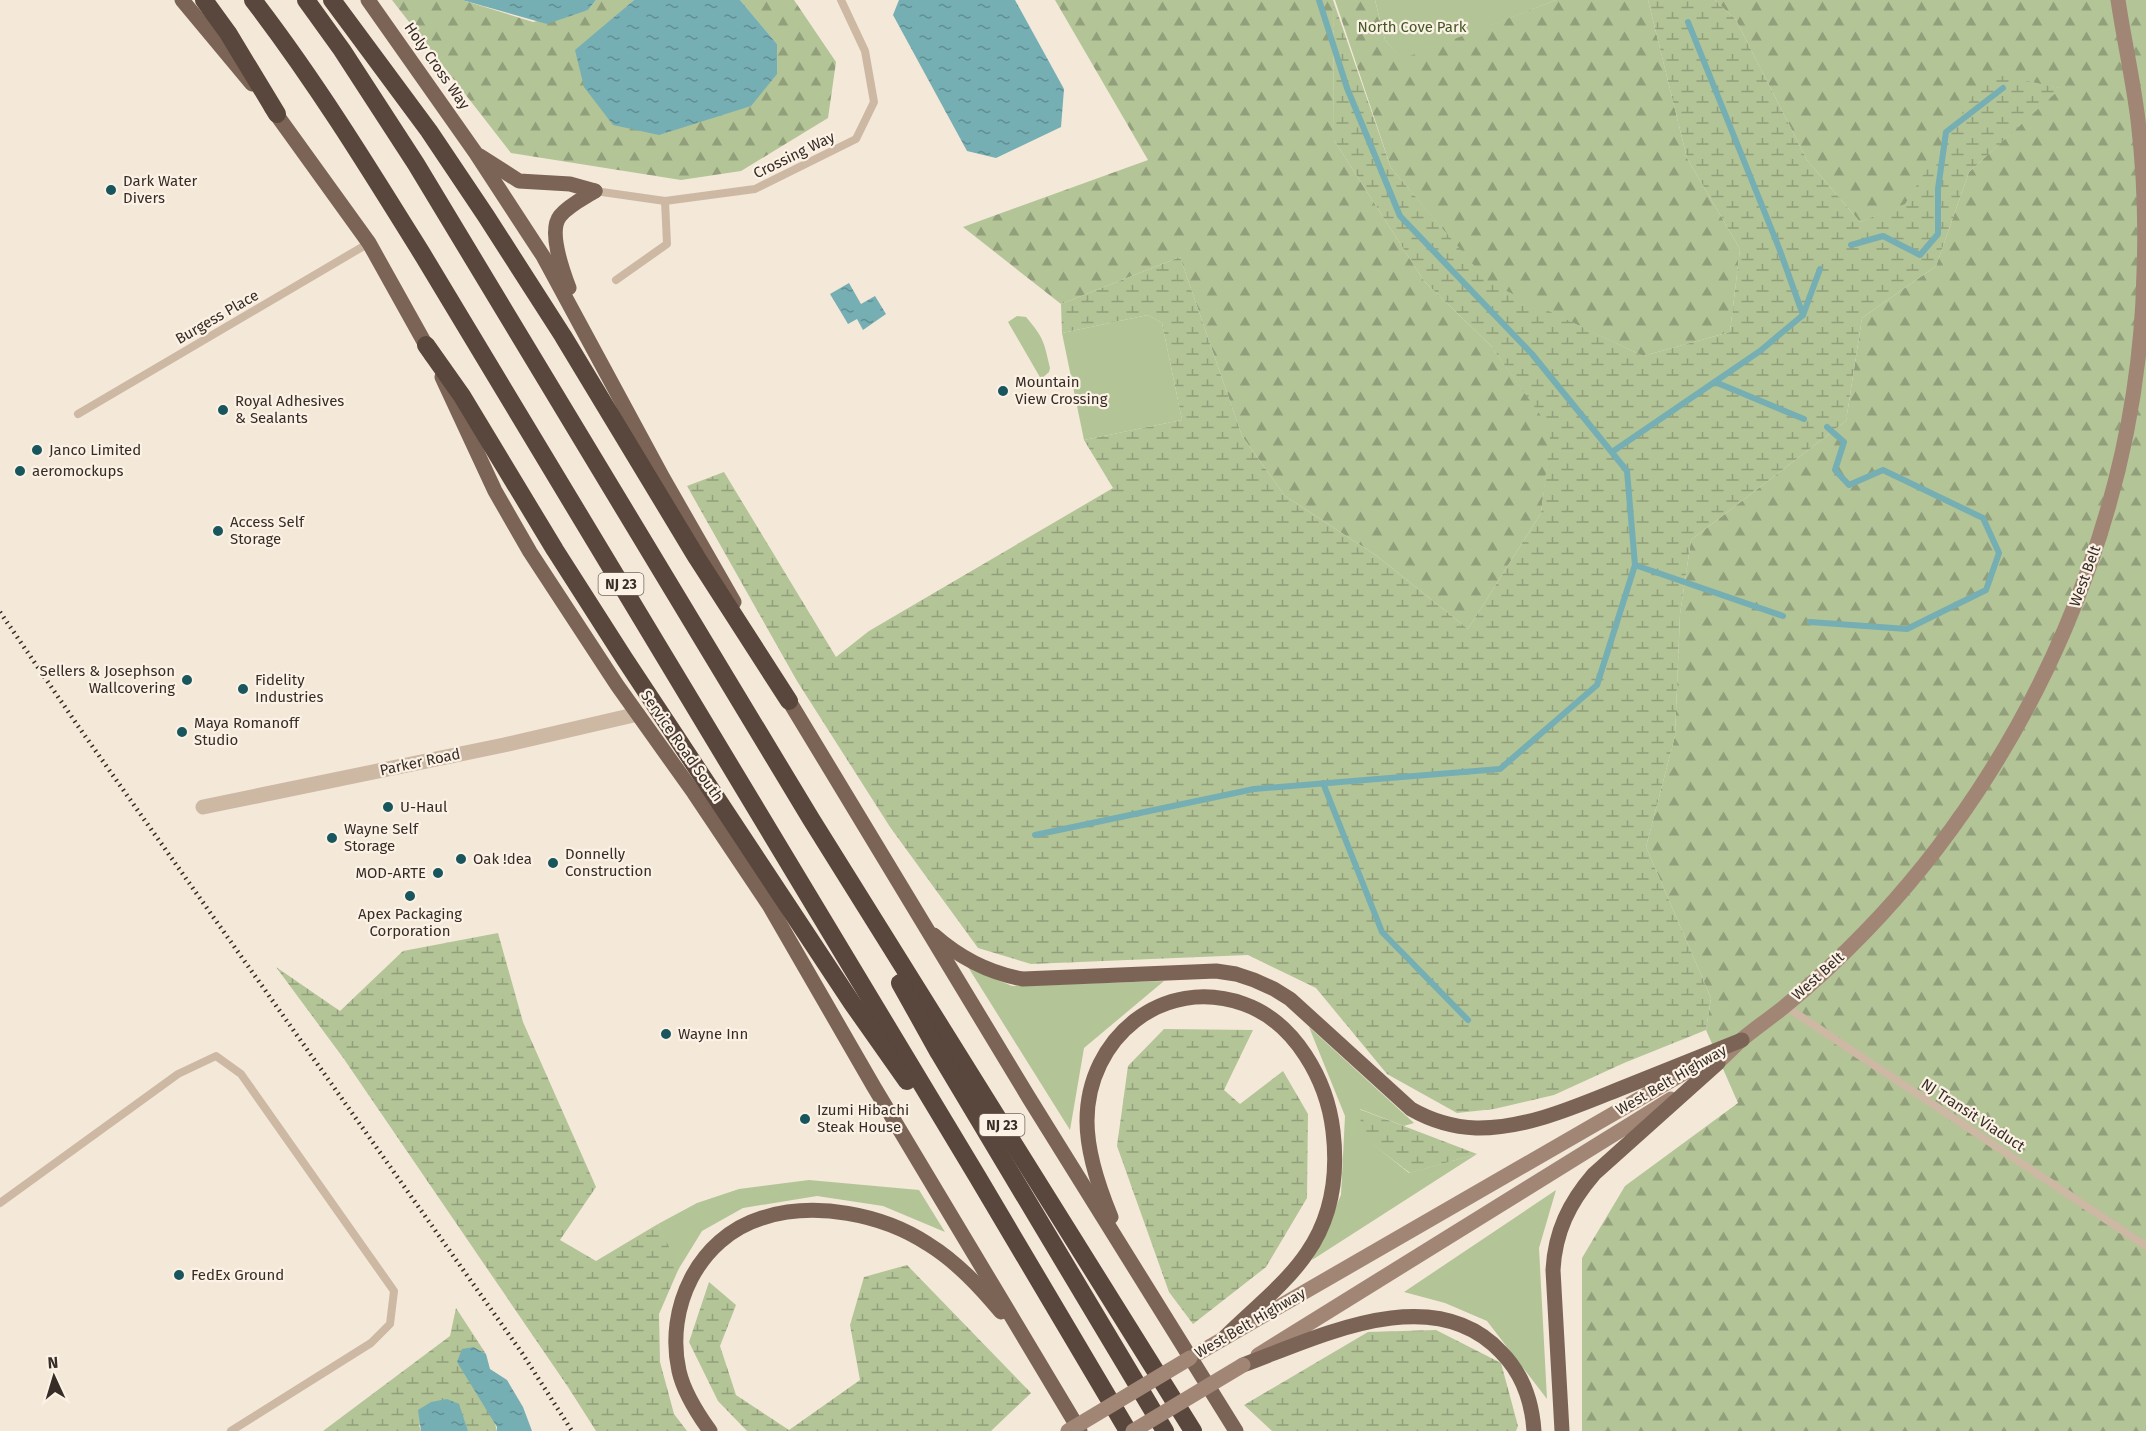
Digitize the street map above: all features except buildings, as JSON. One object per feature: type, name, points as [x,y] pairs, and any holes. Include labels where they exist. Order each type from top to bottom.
[{"type":"highway","points":[[204,0],[228,33],[277,114]]},
{"type":"highway","name":"NJ 23","points":[[253,0],[338,120],[424,257],[1128,1431]]},
{"type":"highway","name":"NJ 23","points":[[306,0],[342,50],[416,164],[811,819],[1193,1431]]},
{"type":"highway","points":[[332,0],[429,131],[486,216],[562,336],[696,558],[789,701]]},
{"type":"highway","points":[[426,345],[462,396],[588,603],[840,984],[977,1176]]},
{"type":"highway","points":[[811,819],[939,1053],[1165,1431]]},
{"type":"main road","name":"Service Road South","points":[[182,0],[277,114],[369,243],[426,345],[495,490],[530,552],[769,905],[1038,1360]]},
{"type":"main road","name":"Holy Cross Way","points":[[368,0],[475,152],[543,256],[584,328]]},
{"type":"main road","name":"West Belt","points":[[1742,1040],[1831,966],[1874,923],[1934,851],[1976,792],[2019,723],[2066,628],[2101,531],[2128,418],[2141,326],[2144,211],[2139,130],[2131,69],[2118,0]]},
{"type":"main road","points":[[475,152],[519,181],[570,184],[595,191]]},
{"type":"main road","points":[[595,191],[558,217],[556,234],[562,267],[584,328],[663,478],[708,553],[789,701],[924,925],[1236,1431]]},
{"type":"main road","points":[[924,925],[977,965],[1000,975],[1023,979],[1206,971],[1236,974],[1254,980],[1274,989],[1298,1006],[1411,1109],[1430,1120],[1453,1126],[1478,1128],[1505,1126],[1532,1120],[1588,1101],[1742,1040]]},
{"type":"main road","points":[[1138,1274],[1107,1206],[1089,1144],[1088,1101],[1092,1080],[1099,1062],[1110,1044],[1124,1029],[1141,1016],[1160,1007],[1196,998],[1213,998],[1245,1004],[1275,1022],[1288,1033],[1311,1064],[1327,1101],[1332,1123],[1335,1165],[1328,1208],[1320,1231],[1307,1253],[1225,1337]]},
{"type":"main road","name":"West Belt Highway","points":[[1133,1431],[1667,1102],[1718,1063],[1742,1040]]},
{"type":"main road","name":"West Belt Highway","points":[[1068,1431],[1225,1337],[1742,1040]]},
{"type":"main road","points":[[1562,1431],[1553,1270],[1554,1250],[1559,1230],[1579,1191],[1594,1174],[1718,1063]]},
{"type":"main road","points":[[711,1431],[687,1394],[676,1351],[679,1306],[687,1285],[699,1264],[717,1244],[738,1228],[761,1218],[787,1212],[815,1211],[874,1220],[902,1230],[927,1243],[951,1260],[1008,1321],[1038,1360],[1080,1431]]},
{"type":"main road","points":[[1242,1365],[1360,1323],[1413,1316],[1436,1318],[1459,1324],[1479,1333],[1509,1359],[1526,1392],[1532,1413],[1533,1431]]},
{"type":"street","name":"Parker Road","points":[[203,807],[638,714]]},
{"type":"lane","name":"Crossing Way","points":[[595,191],[665,201],[755,189],[856,139],[874,102],[865,51],[841,0]]},
{"type":"lane","points":[[616,279],[667,244],[665,201]]},
{"type":"lane","name":"Burgess Place","points":[[78,414],[369,243]]},
{"type":"lane","name":"NJ Transit Viaduct","points":[[1785,1006],[2146,1246]]},
{"type":"lane","points":[[0,1203],[178,1074],[216,1056],[241,1074],[394,1291],[390,1324],[371,1343],[231,1431]]},
{"type":"green space","points":[[392,0],[462,0],[533,22],[588,10],[596,0],[634,0],[575,51],[777,44],[740,0],[794,0],[836,62],[828,118],[741,171],[681,180],[511,153]]},
{"type":"green space","points":[[1055,0],[1333,0],[1334,140],[1424,281],[1491,346],[1552,430],[1541,513],[1468,629],[1377,556],[1285,496],[1242,436],[1180,257],[1061,304],[963,227],[1148,160]]},
{"type":"green space","points":[[1333,0],[1391,168],[1488,282],[1643,356],[1730,332],[1740,249],[1687,158],[1648,0],[1715,0],[1736,20],[1807,160],[1860,222],[1905,204],[1987,73],[2061,88],[1969,172],[1936,266],[1862,318],[1846,421],[1691,540],[1680,614],[1675,736],[1646,847],[1711,998],[1706,1030],[1624,1063],[1554,1095],[1494,1109],[1457,1113],[1387,1074],[1316,988],[1248,955],[1031,964],[978,948],[890,827],[797,681],[687,486],[724,472],[836,657],[869,631],[1113,488],[1084,440],[1182,420],[1162,323],[1148,315],[1062,333],[1061,304],[1180,257],[1242,436],[1285,496],[1377,556],[1468,629],[1541,513],[1551,430],[1491,346],[1424,281],[1334,140]]},
{"type":"green space","points":[[1335,0],[1375,0],[1385,40],[1402,59],[1556,0],[1648,0],[1687,158],[1740,249],[1730,332],[1643,356],[1488,283],[1391,168]]},
{"type":"green space","name":"North Cove Park","points":[[1375,0],[1556,0],[1402,60],[1385,40]]},
{"type":"green space","points":[[1715,0],[2146,0],[2146,1431],[1582,1431],[1582,1258],[1625,1186],[1738,1103],[1706,1030],[1711,998],[1646,847],[1675,736],[1680,614],[1691,540],[1846,421],[1862,318],[1936,266],[1969,172],[2060,88],[1987,74],[1905,205],[1860,222],[1807,160],[1736,20]]},
{"type":"green space","points":[[1148,315],[1162,323],[1182,420],[1084,440],[1062,333]]},
{"type":"green space","points":[[1017,316],[1026,317],[1042,341],[1050,368],[1041,379],[1008,322]]},
{"type":"green space","points":[[498,933],[523,1022],[596,1187],[560,1240],[596,1261],[658,1224],[679,1268],[659,1314],[660,1362],[674,1414],[687,1431],[596,1431],[344,1059],[276,967],[340,1011],[403,951]]},
{"type":"green space","points":[[968,967],[1012,986],[1164,981],[1084,1048],[1070,1130]]},
{"type":"green space","points":[[1309,1027],[1414,1123],[1404,1126],[1360,1109],[1364,1137],[1409,1173],[1477,1154],[1312,1260],[1341,1195],[1345,1116]]},
{"type":"green space","points":[[1164,1029],[1253,1030],[1224,1090],[1240,1104],[1283,1071],[1308,1114],[1307,1198],[1266,1267],[1193,1324],[1169,1292],[1117,1146],[1128,1066]]},
{"type":"green space","points":[[1359,1109],[1477,1154],[1410,1173],[1363,1137]]},
{"type":"green space","points":[[809,1180],[919,1190],[945,1232],[883,1206],[817,1196],[743,1208],[702,1231],[678,1270],[658,1224],[697,1203],[739,1189]]},
{"type":"green space","points":[[1556,1190],[1539,1248],[1547,1399],[1487,1321],[1445,1303],[1404,1292]]},
{"type":"green space","points":[[907,1265],[1031,1393],[991,1431],[747,1431],[718,1401],[689,1342],[709,1282],[736,1305],[720,1346],[736,1395],[789,1430],[860,1380],[850,1325],[864,1277]]},
{"type":"green space","points":[[456,1308],[486,1354],[474,1347],[497,1431],[468,1431],[465,1426],[419,1425],[421,1431],[323,1431],[450,1336]]},
{"type":"green space","points":[[1436,1330],[1501,1363],[1518,1426],[1516,1431],[1272,1431],[1244,1405],[1368,1332]]},
{"type":"water","points":[[462,0],[596,0],[588,10],[547,24]]},
{"type":"water","points":[[634,0],[740,0],[777,44],[777,74],[751,106],[659,135],[613,125],[584,87],[575,50]]},
{"type":"water","points":[[899,0],[1015,0],[1064,89],[1061,127],[996,158],[967,151],[893,15]]},
{"type":"water","points":[[849,283],[861,304],[875,296],[886,314],[863,330],[857,319],[848,324],[830,294]]},
{"type":"water","points":[[474,1347],[486,1354],[490,1369],[507,1380],[523,1407],[532,1431],[497,1431],[497,1427],[457,1362],[462,1349]]},
{"type":"water","points":[[447,1399],[459,1404],[468,1431],[421,1431],[418,1410],[431,1402]]},
{"type":"waterway","points":[[1035,835],[1254,789],[1500,769],[1597,685],[1635,565],[1627,471],[1532,354],[1400,216],[1347,88],[1319,0]]},
{"type":"waterway","points":[[1688,22],[1779,248],[1803,315]]},
{"type":"waterway","points":[[1851,245],[1883,236],[1920,255],[1938,234],[1938,189],[1946,132],[2003,88]]},
{"type":"waterway","points":[[1612,452],[1760,351],[1803,315],[1820,269]]},
{"type":"waterway","points":[[1715,382],[1804,419]]},
{"type":"waterway","points":[[1810,622],[1907,629],[1986,590],[1999,553],[1983,518],[1883,470],[1849,485],[1835,470],[1844,442],[1827,427]]},
{"type":"waterway","points":[[1635,565],[1783,616]]},
{"type":"waterway","points":[[1323,783],[1382,932],[1468,1020]]},
{"type":"railway","points":[[0,612],[78,726],[522,1353],[572,1431]]},
{"type":"place","name":"Dark Water Divers","points":[[111,190]]},
{"type":"place","name":"Mountain View Crossing","points":[[1003,391]]},
{"type":"place","name":"Royal Adhesives & Sealants","points":[[223,410]]},
{"type":"place","name":"Janco Limited","points":[[37,450]]},
{"type":"place","name":"aeromockups","points":[[20,471]]},
{"type":"place","name":"Access Self Storage","points":[[218,531]]},
{"type":"place","name":"Sellers & Josephson Wallcovering","points":[[187,680]]},
{"type":"place","name":"Fidelity Industries","points":[[243,689]]},
{"type":"place","name":"Maya Romanoff Studio","points":[[182,732]]},
{"type":"place","name":"U-Haul","points":[[388,807]]},
{"type":"place","name":"Wayne Self Storage","points":[[332,838]]},
{"type":"place","name":"Oak !dea","points":[[461,859]]},
{"type":"place","name":"Donnelly Construction","points":[[553,863]]},
{"type":"place","name":"MOD-ARTE","points":[[438,873]]},
{"type":"place","name":"Apex Packaging Corporation","points":[[410,896]]},
{"type":"place","name":"Wayne Inn","points":[[666,1034]]},
{"type":"place","name":"Izumi Hibachi Steak House","points":[[805,1119]]},
{"type":"place","name":"FedEx Ground","points":[[179,1275]]}]
